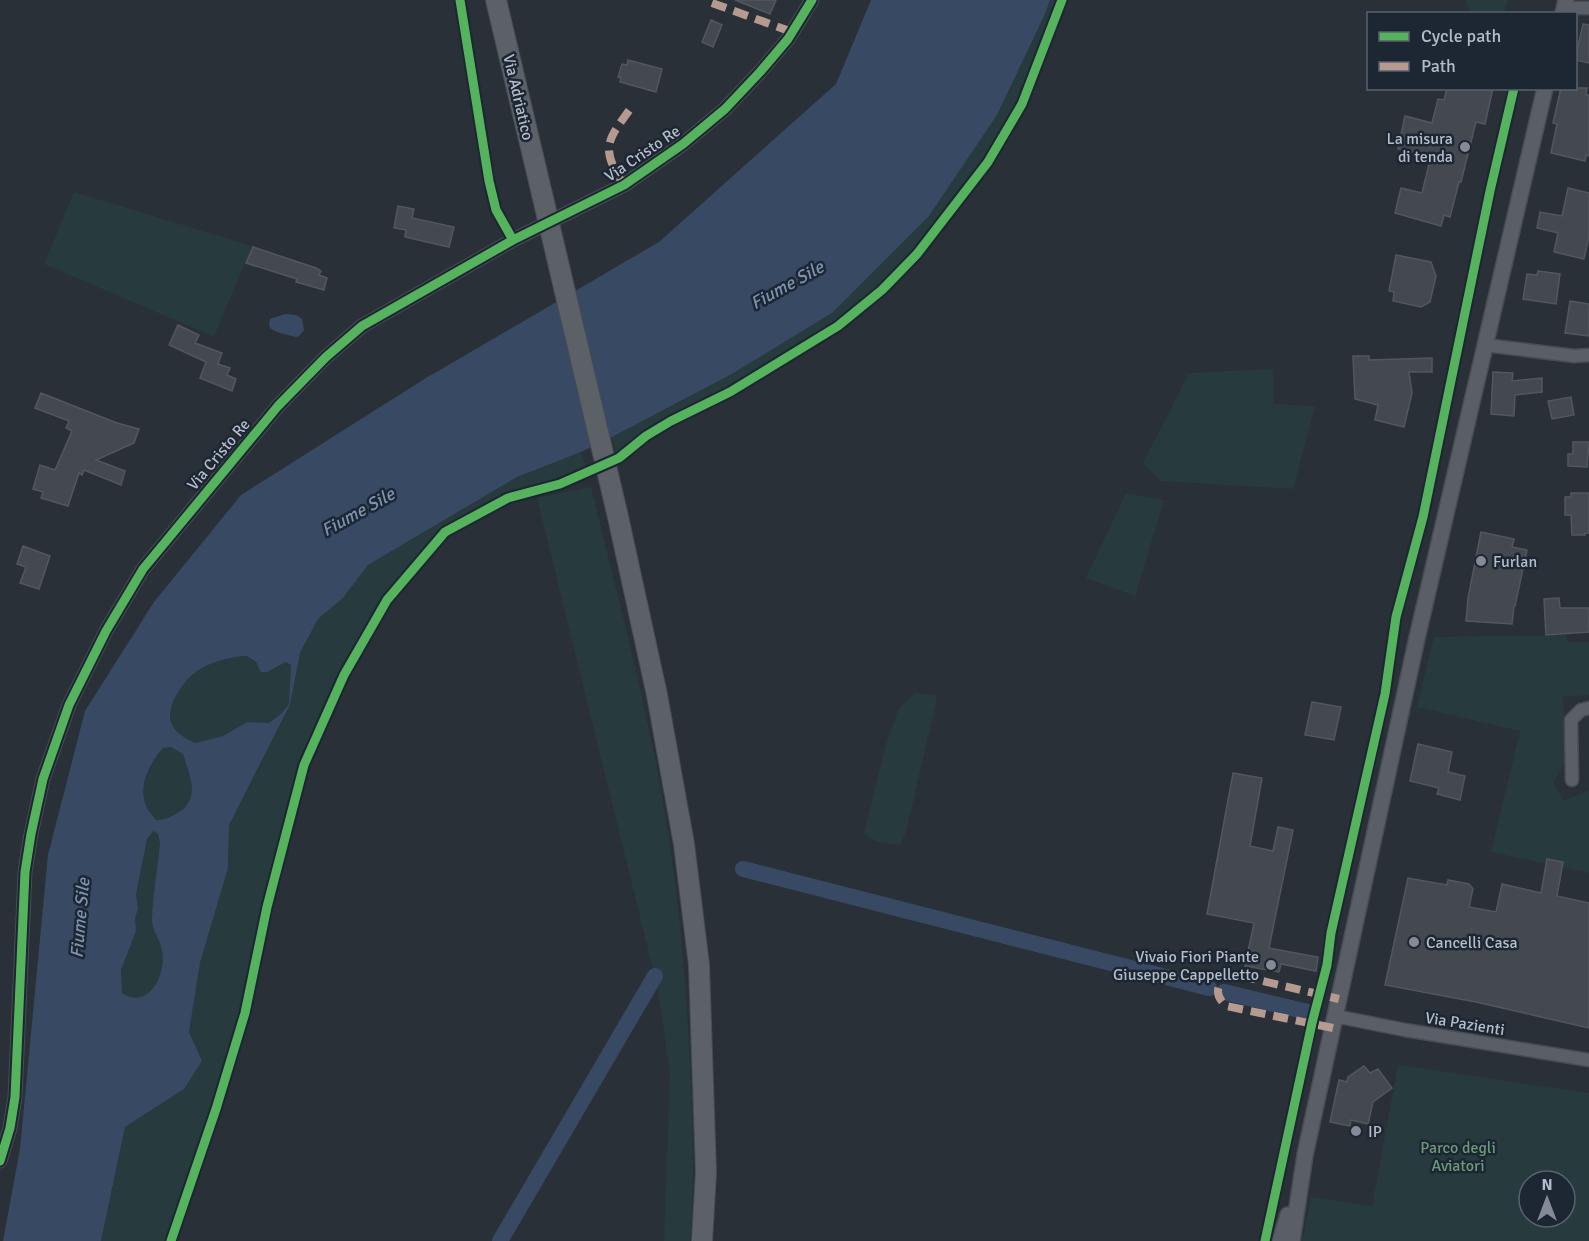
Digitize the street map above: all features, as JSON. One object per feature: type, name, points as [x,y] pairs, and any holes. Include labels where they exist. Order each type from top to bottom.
[{"type":"main road","name":"Via Adriatico","points":[[496,0],[618,517],[657,695],[684,844],[699,965],[706,1172],[702,1241]]},
{"type":"street","name":"Via Cristo Re","points":[[0,1161],[10,1128],[15,1097],[25,872],[43,779],[69,705],[106,631],[143,569],[278,406],[326,357],[362,326],[513,240],[624,185],[683,144],[725,110],[760,72],[788,39],[812,0]]},
{"type":"street","points":[[1565,7],[1589,8]]},
{"type":"street","points":[[1292,1241],[1305,1155],[1417,638],[1545,90]]},
{"type":"street","points":[[1485,345],[1574,356],[1589,355]]},
{"type":"street","points":[[1572,780],[1571,720],[1581,710],[1589,708]]},
{"type":"street","name":"Via Pazienti","points":[[1335,1016],[1405,1030],[1589,1060]]},
{"type":"street","points":[[1280,1241],[1305,1155]]},
{"type":"green space","points":[[1050,0],[1060,0],[1019,104],[984,160],[908,259],[871,295],[824,331],[744,380],[647,430],[626,449],[616,454],[612,437],[732,374],[832,313],[929,216],[997,115]]},
{"type":"green space","points":[[1466,0],[1508,0],[1504,12],[1469,12]]},
{"type":"green space","points":[[74,192],[252,246],[214,337],[44,264]]},
{"type":"green space","points":[[1273,369],[1274,404],[1315,406],[1293,489],[1160,481],[1143,463],[1189,373]]},
{"type":"green space","points":[[581,452],[586,467],[528,489],[475,514],[438,536],[387,600],[363,638],[326,711],[304,765],[242,992],[245,1013],[216,1109],[171,1241],[101,1241],[125,1127],[184,1089],[202,1061],[189,1032],[200,963],[228,868],[229,825],[290,706],[300,653],[318,619],[343,598],[368,565],[517,477]]},
{"type":"green space","points":[[591,487],[647,719],[665,813],[675,885],[685,987],[692,1108],[693,1175],[690,1241],[664,1241],[670,1072],[658,990],[537,498]]},
{"type":"green space","points":[[1126,493],[1164,500],[1135,596],[1086,578]]},
{"type":"green space","points":[[1566,635],[1568,642],[1589,642],[1589,695],[1563,697],[1566,761],[1553,783],[1564,801],[1589,790],[1589,873],[1491,852],[1520,731],[1417,707],[1434,637]]},
{"type":"green space","points":[[247,656],[267,672],[286,662],[291,665],[289,704],[282,714],[269,723],[247,722],[223,736],[195,743],[178,732],[171,722],[172,703],[187,680],[210,664]]},
{"type":"green space","points":[[915,693],[935,695],[937,699],[906,832],[900,845],[876,841],[864,833],[885,748],[898,710]]},
{"type":"green space","points":[[171,747],[183,754],[192,793],[186,807],[168,818],[156,820],[144,800],[144,784],[149,768],[158,754],[163,748]]},
{"type":"green space","points":[[153,830],[158,834],[160,843],[152,921],[163,959],[158,979],[152,990],[144,996],[134,998],[122,993],[121,970],[136,931],[135,918],[138,909],[136,894],[147,839]]},
{"type":"green space","name":"Parco degli Aviatori","points":[[1398,1065],[1589,1093],[1589,1241],[1302,1241],[1311,1197],[1372,1206]]},
{"type":"water","name":"Fiume Sile","points":[[871,0],[1050,0],[997,115],[929,216],[832,313],[732,374],[612,437],[517,477],[368,565],[343,598],[318,619],[300,653],[290,705],[229,825],[228,868],[200,963],[189,1032],[202,1061],[184,1089],[125,1127],[101,1241],[3,1241],[20,1149],[48,855],[85,711],[154,602],[241,495],[426,378],[659,242],[836,84]],"holes":[[[247,656],[256,662],[261,672],[267,672],[286,662],[291,665],[289,704],[281,714],[269,723],[247,722],[223,736],[195,743],[178,732],[171,722],[172,703],[187,680],[210,664]],[[171,747],[183,754],[192,793],[186,807],[168,818],[156,820],[148,810],[143,792],[149,768],[163,748]],[[153,831],[158,834],[160,843],[152,921],[163,959],[161,973],[152,990],[134,998],[122,993],[121,970],[136,931],[135,918],[138,909],[136,894],[147,839]]]},
{"type":"water","points":[[285,314],[296,315],[302,319],[304,330],[299,336],[282,334],[270,328],[270,319]]},
{"type":"building","points":[[735,0],[776,0],[770,14]]},
{"type":"building","points":[[711,20],[722,25],[713,47],[702,42]]},
{"type":"building","points":[[1583,24],[1589,25],[1589,63],[1577,60]]},
{"type":"building","points":[[628,60],[662,69],[656,92],[620,82],[621,78],[618,77],[622,64],[627,65]]},
{"type":"building","points":[[1587,88],[1589,156],[1586,155],[1585,161],[1551,153],[1557,124],[1553,123],[1561,90]]},
{"type":"building","points":[[1446,90],[1493,90],[1485,124],[1476,122],[1450,217],[1444,215],[1441,226],[1395,213],[1401,188],[1422,193],[1431,156],[1398,149],[1405,116],[1432,123],[1438,99],[1444,100]]},
{"type":"building","points":[[1568,188],[1589,193],[1589,236],[1584,259],[1554,252],[1558,233],[1537,228],[1540,212],[1562,216]]},
{"type":"building","points":[[398,206],[414,209],[412,218],[454,227],[449,247],[405,237],[406,230],[394,228]]},
{"type":"building","points":[[253,247],[321,271],[319,275],[327,278],[324,290],[246,263]]},
{"type":"building","points":[[1396,255],[1431,262],[1436,276],[1430,302],[1421,307],[1393,301],[1394,292],[1389,291]]},
{"type":"building","points":[[1538,271],[1560,274],[1556,304],[1523,299],[1527,274],[1537,275]]},
{"type":"building","points":[[1570,301],[1589,304],[1589,336],[1565,333]]},
{"type":"building","points":[[178,325],[199,335],[195,343],[222,353],[218,364],[230,368],[227,375],[236,379],[232,391],[200,378],[206,362],[169,345]]},
{"type":"building","points":[[1353,356],[1369,356],[1369,360],[1432,358],[1432,372],[1409,372],[1412,393],[1404,427],[1375,420],[1378,405],[1355,399]]},
{"type":"building","points":[[1493,372],[1513,373],[1512,381],[1542,378],[1542,392],[1515,395],[1514,416],[1491,414]]},
{"type":"building","points":[[41,393],[117,423],[139,429],[134,443],[96,460],[125,471],[121,485],[84,470],[82,475],[79,473],[68,506],[41,498],[43,492],[33,489],[40,465],[55,470],[72,431],[66,428],[69,421],[35,408]]},
{"type":"building","points":[[1571,397],[1574,415],[1552,419],[1548,401]]},
{"type":"building","points":[[1573,442],[1589,442],[1587,467],[1568,466],[1568,454],[1573,454]]},
{"type":"building","points":[[1571,493],[1589,493],[1589,533],[1585,535],[1572,535],[1571,515],[1565,515],[1565,497],[1571,497]]},
{"type":"building","points":[[1481,532],[1514,539],[1512,547],[1527,550],[1512,624],[1466,621],[1468,598]]},
{"type":"building","points":[[23,546],[50,556],[39,589],[20,583],[26,567],[17,564]]},
{"type":"building","points":[[1559,598],[1560,608],[1589,608],[1589,632],[1546,635],[1544,599]]},
{"type":"building","points":[[1312,702],[1341,707],[1334,740],[1305,735]]},
{"type":"building","points":[[1418,744],[1452,752],[1448,772],[1465,776],[1460,800],[1437,794],[1439,788],[1410,781]]},
{"type":"building","points":[[1233,773],[1262,778],[1250,846],[1273,851],[1278,827],[1293,830],[1269,948],[1318,957],[1316,971],[1281,964],[1279,972],[1245,966],[1254,923],[1207,914]]},
{"type":"building","points":[[1547,859],[1563,862],[1557,896],[1589,903],[1589,1028],[1476,1002],[1385,985],[1408,878],[1447,885],[1448,880],[1469,884],[1473,889],[1469,907],[1496,912],[1502,884],[1541,893]]},
{"type":"building","points":[[1364,1066],[1370,1073],[1378,1069],[1392,1088],[1373,1102],[1368,1124],[1351,1120],[1350,1126],[1330,1122],[1339,1080],[1347,1082],[1348,1077]]},
{"type":"waterway","points":[[743,869],[1209,988]]},
{"type":"waterway","points":[[500,1241],[655,976]]},
{"type":"waterway","points":[[1224,992],[1308,1012]]},
{"type":"marked path","points":[[712,3],[792,32]]},
{"type":"marked path","points":[[624,185],[611,161],[610,143],[618,126],[633,105]]},
{"type":"marked path","points":[[1333,1028],[1226,1006],[1218,995],[1218,988],[1224,975],[1237,975],[1339,999]]},
{"type":"cycle path","points":[[460,0],[489,181],[496,210],[513,240]]},
{"type":"cycle path","points":[[0,1161],[10,1128],[15,1097],[25,872],[43,779],[69,705],[106,631],[143,569],[278,406],[326,357],[362,326],[513,240],[624,185],[683,144],[725,109],[760,72],[788,39],[812,0]]},
{"type":"cycle path","points":[[171,1241],[216,1109],[245,1013],[267,907],[304,765],[344,675],[387,600],[445,532],[508,498],[560,484],[619,458],[646,436],[730,392],[838,326],[882,290],[917,254],[988,162],[1022,104],[1062,0]]},
{"type":"cycle path","points":[[1265,1241],[1385,694],[1396,617],[1423,517],[1490,191],[1514,90]]},
{"type":"place","name":"La misura di tenda","points":[[1465,147]]},
{"type":"place","name":"Furlan","points":[[1481,561]]},
{"type":"place","name":"Cancelli Casa","points":[[1414,942]]},
{"type":"place","name":"Vivaio Fiori Piante Giuseppe Cappelletto","points":[[1271,965]]},
{"type":"place","name":"IP","points":[[1356,1131]]}]
